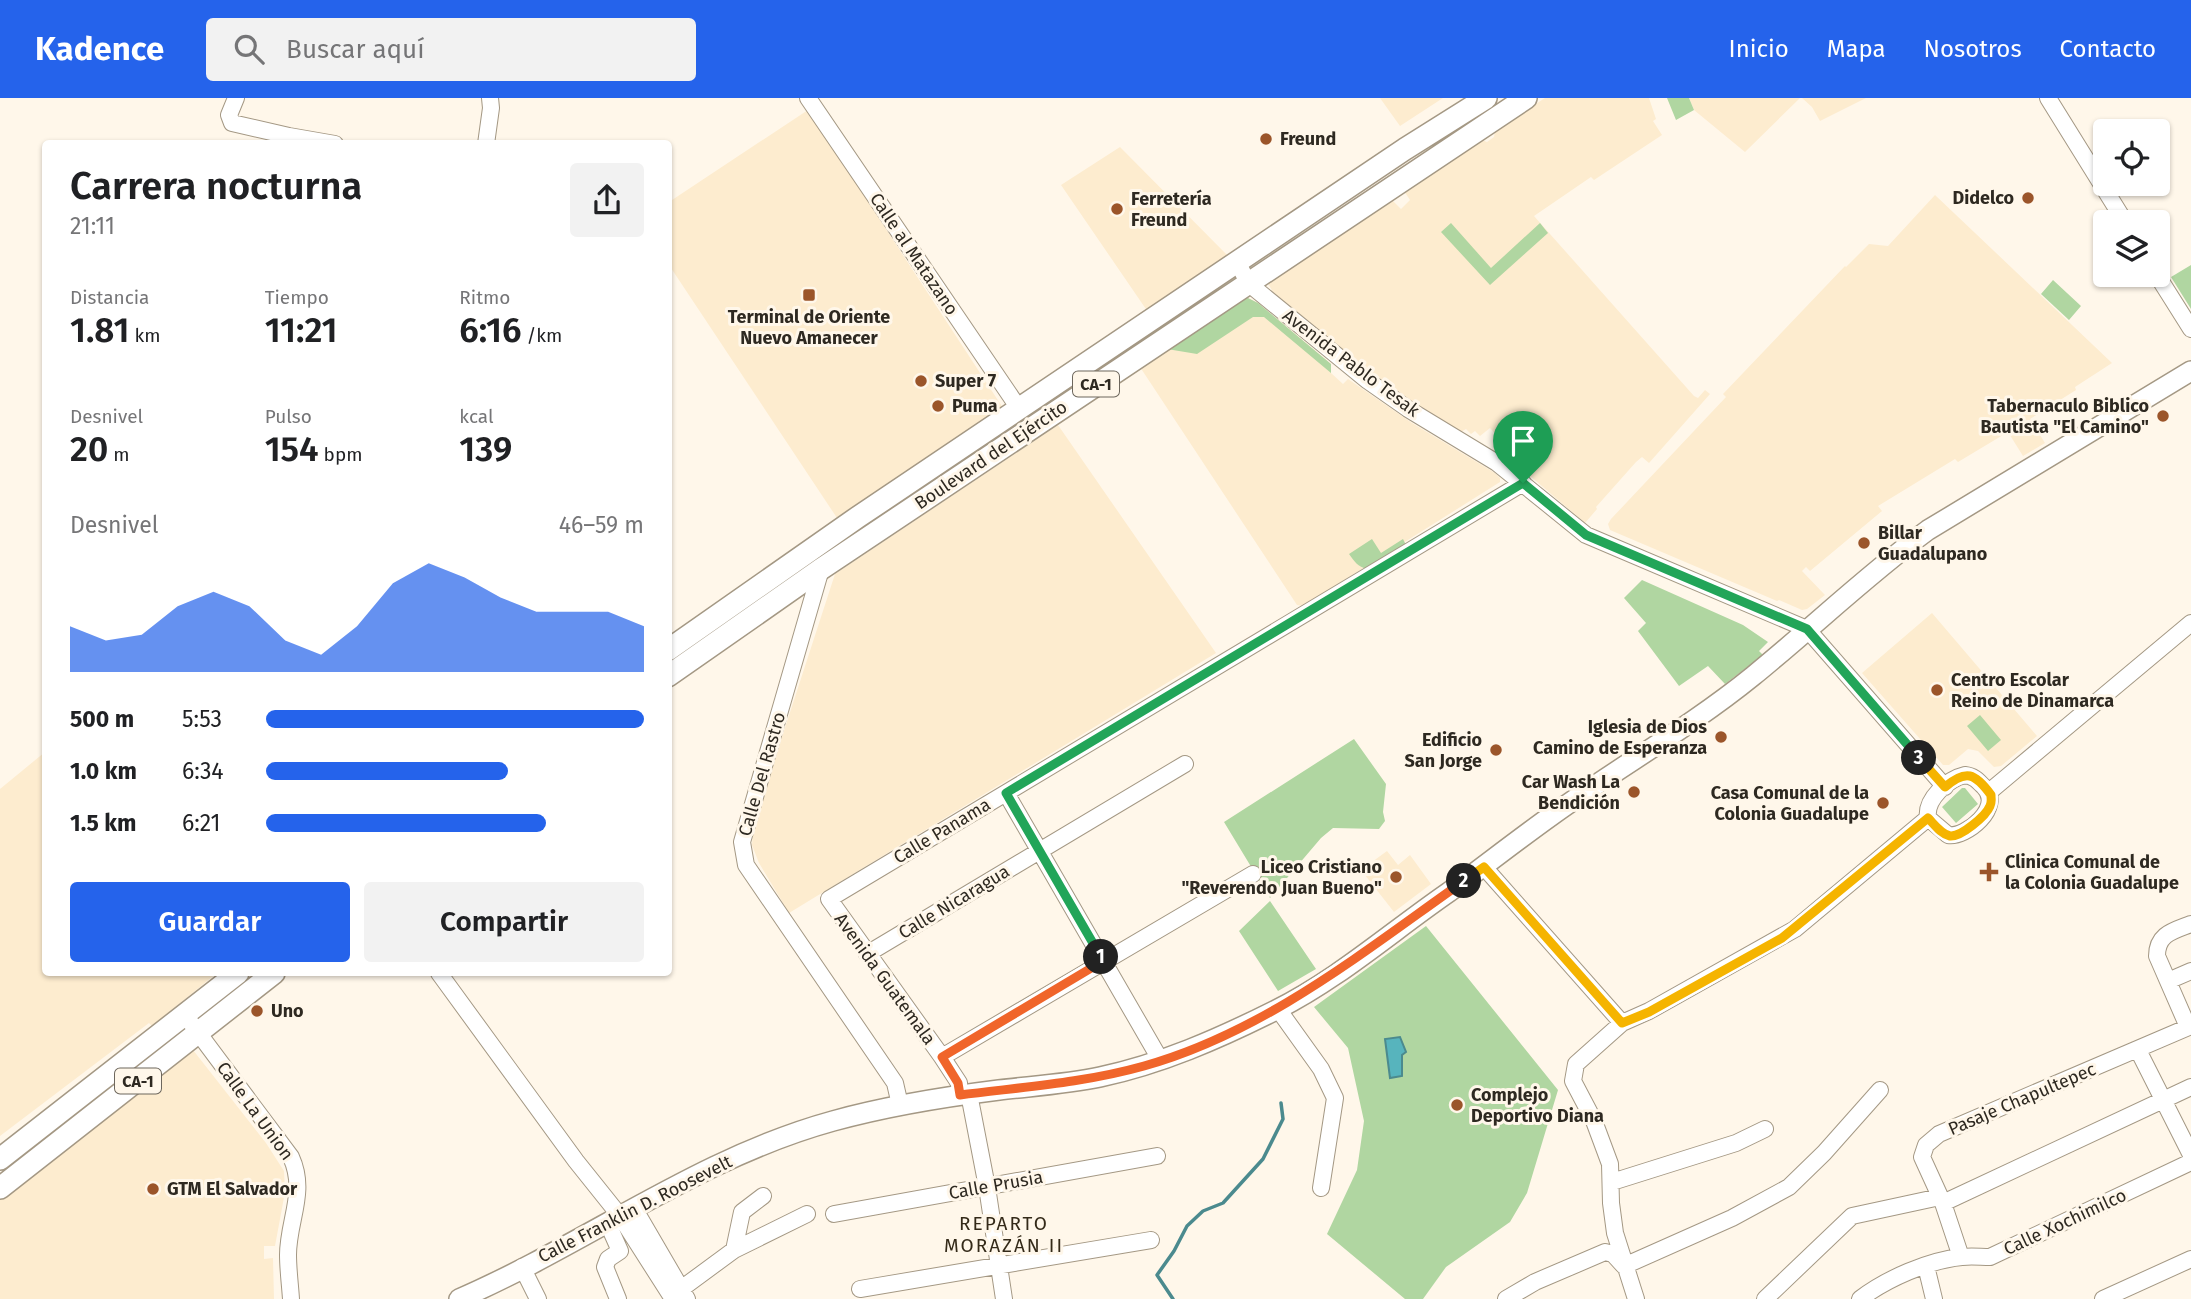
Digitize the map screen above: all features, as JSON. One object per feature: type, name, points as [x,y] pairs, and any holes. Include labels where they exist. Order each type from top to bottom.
[{"type":"highway","name":"Boulevard del Ejército","points":[[672,673],[724,636],[747,607],[858,517],[1405,149],[1486,98]]},
{"type":"highway","name":"Boulevard del Ejército","points":[[672,647],[712,618],[747,607],[821,569],[1526,98]]},
{"type":"highway","points":[[1405,149],[1399,162],[1400,168],[1409,173],[1417,172]]},
{"type":"highway","points":[[1377,168],[1389,167],[1395,173],[1397,180],[1391,189]]},
{"type":"highway","points":[[853,547],[870,526],[1014,430],[1021,422],[1020,410]]},
{"type":"highway","points":[[712,618],[722,618],[727,623],[724,636]]},
{"type":"highway","name":"CA-1","points":[[0,1188],[271,976]]},
{"type":"highway","points":[[232,978],[222,996],[228,1002],[238,1002]]},
{"type":"highway","name":"CA-1","points":[[0,1159],[232,978]]},
{"type":"highway","points":[[177,1021],[189,1030],[191,1039]]},
{"type":"main road","name":"Calle Franklin D. Roosevelt","points":[[459,1299],[621,1216],[679,1183],[740,1155],[831,1122],[900,1105],[1097,1078],[1161,1061],[1278,1009],[1343,968],[1551,816],[1742,684],[1893,556],[1928,530],[2191,371]]},
{"type":"street","points":[[236,98],[229,115],[232,122],[312,140]]},
{"type":"street","points":[[487,140],[491,108],[489,98]]},
{"type":"street","name":"Calle al Matazano","points":[[808,98],[1020,410]]},
{"type":"street","points":[[2048,98],[2118,210]]},
{"type":"street","name":"Avenida Pablo Tesak","points":[[1238,262],[1248,283],[1368,381],[1408,409],[1497,463],[1586,535],[1807,629],[1945,787]]},
{"type":"street","points":[[2165,287],[2191,329]]},
{"type":"street","name":"Calle Panama","points":[[829,899],[1523,483]]},
{"type":"street","name":"Calle Del Rastro","points":[[821,569],[742,842],[746,865],[889,1072],[895,1083],[900,1105]]},
{"type":"street","points":[[1989,792],[2191,623]]},
{"type":"street","name":"Calle Nicaragua","points":[[867,954],[1185,764]]},
{"type":"street","points":[[1636,1299],[1615,1233],[1610,1164],[1603,1142],[1573,1082],[1576,1064],[1622,1023],[1649,1012],[1782,938],[1928,818],[1930,803],[1957,777],[1970,775],[1989,792],[1992,799],[1990,807],[1963,833],[1954,836],[1943,833],[1928,818]]},
{"type":"street","points":[[1006,793],[1161,1061]]},
{"type":"street","points":[[1484,867],[1622,1023]]},
{"type":"street","points":[[942,1057],[1254,874]]},
{"type":"street","name":"Avenida Guatemala","points":[[829,899],[942,1057],[965,1095],[987,1187],[1004,1299]]},
{"type":"street","points":[[2189,1027],[2157,956],[2157,945],[2171,932],[2191,924]]},
{"type":"street","points":[[2168,981],[2191,971]]},
{"type":"street","points":[[441,976],[576,1161],[681,1296]]},
{"type":"street","points":[[1278,1009],[1321,1069],[1335,1098],[1321,1188]]},
{"type":"street","name":"Pasaje Chapultepec","points":[[1961,1257],[1922,1157],[1926,1144],[1939,1134],[2189,1027]]},
{"type":"street","name":"Calle La Union","points":[[191,1039],[291,1157],[296,1169],[299,1183],[288,1253],[292,1299]]},
{"type":"street","points":[[2138,1050],[2191,1155]]},
{"type":"street","points":[[1765,1299],[1852,1216],[1941,1200],[2191,1087]]},
{"type":"street","points":[[1624,1266],[1741,1213],[1789,1187],[1824,1153],[1880,1090]]},
{"type":"street","points":[[1612,1182],[1736,1143],[1765,1129]]},
{"type":"street","name":"Calle Prusia","points":[[834,1214],[1157,1156]]},
{"type":"street","name":"Calle Xochimilco","points":[[1860,1299],[1880,1283],[1926,1266],[1961,1257],[1990,1258],[2191,1161]]},
{"type":"street","points":[[734,1250],[742,1212],[763,1196]]},
{"type":"street","points":[[681,1296],[734,1250],[807,1214]]},
{"type":"street","points":[[621,1216],[635,1241],[681,1296]]},
{"type":"street","points":[[620,1251],[621,1216]]},
{"type":"street","points":[[860,1289],[1151,1240]]},
{"type":"street","points":[[618,1299],[605,1267],[608,1259],[635,1241]]},
{"type":"street","points":[[1506,1299],[1535,1282],[1605,1252],[1613,1254],[1624,1266]]},
{"type":"street","points":[[2103,1299],[2191,1259]]},
{"type":"street","points":[[1926,1266],[1934,1299]]},
{"type":"street","points":[[522,1267],[538,1299]]},
{"type":"shaded area","points":[[1380,98],[1443,98],[1400,126]]},
{"type":"shaded area","points":[[1545,98],[1649,98],[1656,119],[1653,121],[1662,135],[1594,180],[1591,177],[1534,216],[1694,396],[1698,398],[1705,390],[1710,394],[1649,463],[1642,457],[1636,462],[1585,523],[1502,452],[1507,446],[1490,428],[1480,436],[1475,431],[1471,434],[1466,429],[1461,432],[1408,399],[1359,363],[1273,292],[1267,282],[1392,200],[1401,209],[1410,200],[1404,191],[1482,140],[1487,142],[1494,137],[1495,131]]},
{"type":"shaded area","points":[[1689,98],[1800,98],[1745,152],[1694,110]]},
{"type":"shaded area","points":[[1802,98],[1866,98],[1820,121],[1812,107]]},
{"type":"shaded area","name":"Terminal de Oriente Nuevo Amanecer","points":[[808,110],[1005,411],[839,521],[672,270],[672,200]]},
{"type":"shaded area","points":[[1120,147],[1232,260],[1150,315],[1061,185]]},
{"type":"shaded area","points":[[1935,195],[2112,363],[2030,419],[2045,443],[2023,456],[2008,432],[1958,462],[1955,459],[1878,506],[1882,511],[1810,571],[1806,567],[1802,571],[1825,595],[1802,610],[1610,530],[1608,524],[1611,519],[1726,397],[1723,394],[1845,266],[1869,244],[1888,246]]},
{"type":"shaded area","points":[[1248,298],[1258,303],[1331,364],[1331,373],[1343,384],[1348,379],[1500,478],[1500,482],[1303,606],[1297,605],[1140,367]]},
{"type":"shaded area","points":[[1058,425],[1216,653],[789,913],[759,863],[752,845],[754,823],[835,574]]},
{"type":"shaded area","name":"Centro Escolar Reino de Dinamarca","points":[[1932,613],[2037,736],[2001,766],[1994,767],[1978,751],[1968,749],[1949,765],[1943,765],[1862,673]]},
{"type":"shaded area","points":[[42,754],[42,976],[213,976],[152,1026],[149,1023],[0,1136],[0,789]]},
{"type":"shaded area","name":"Liceo Cristiano \"Reverendo Juan Bueno\"","points":[[1387,851],[1398,865],[1410,855],[1431,884],[1394,912],[1361,870]]},
{"type":"shaded area","points":[[193,1050],[266,1143],[284,1171],[285,1192],[275,1246],[264,1246],[264,1259],[273,1258],[274,1299],[0,1299],[0,1199],[185,1053]]},
{"type":"green space","points":[[1667,98],[1689,98],[1694,110],[1676,120]]},
{"type":"green space","points":[[1451,223],[1491,268],[1540,223],[1548,233],[1490,285],[1441,232]]},
{"type":"green space","points":[[2191,265],[2191,309],[2171,277]]},
{"type":"green space","points":[[2053,280],[2081,306],[2069,320],[2041,294]]},
{"type":"green space","points":[[1248,298],[1258,303],[1331,364],[1331,373],[1264,317],[1253,317],[1197,354],[1167,349]]},
{"type":"green space","points":[[1372,539],[1381,553],[1403,539],[1406,545],[1367,569],[1349,554]]},
{"type":"green space","points":[[1642,580],[1743,625],[1768,642],[1759,651],[1763,655],[1725,684],[1708,666],[1679,686],[1638,631],[1646,623],[1624,598]]},
{"type":"green space","points":[[1980,715],[2001,740],[1988,751],[1967,726]]},
{"type":"green space","points":[[1354,739],[1386,784],[1383,812],[1385,821],[1379,829],[1333,828],[1321,838],[1270,898],[1224,822]]},
{"type":"green space","points":[[1965,788],[1978,804],[1956,823],[1942,807]]},
{"type":"green space","points":[[1270,901],[1316,969],[1278,991],[1239,931]]},
{"type":"green space","name":"Complejo Deportivo Diana","points":[[1426,926],[1558,1090],[1527,1193],[1510,1222],[1446,1267],[1423,1299],[1405,1299],[1327,1234],[1357,1170],[1364,1121],[1348,1048],[1314,1007]]},
{"type":"water","points":[[1400,1037],[1406,1052],[1402,1055],[1402,1076],[1390,1078],[1385,1039]]},
{"type":"waterway","points":[[1173,1299],[1157,1275],[1187,1226],[1203,1211],[1223,1203],[1263,1159],[1283,1119],[1281,1103]]},
{"type":"place","name":"Freund","points":[[1266,139]]},
{"type":"place","name":"Didelco","points":[[2028,198]]},
{"type":"place","name":"Ferretería Freund","points":[[1117,209]]},
{"type":"place","name":"Terminal de Oriente Nuevo Amanecer","points":[[809,295]]},
{"type":"place","name":"Super 7","points":[[921,381]]},
{"type":"place","name":"Puma","points":[[938,406]]},
{"type":"place","name":"Tabernaculo Biblico Bautista \"El Camino\"","points":[[2163,416]]},
{"type":"place","name":"Billar Guadalupano","points":[[1864,543]]},
{"type":"place","name":"Centro Escolar Reino de Dinamarca","points":[[1937,690]]},
{"type":"place","name":"Iglesia de Dios Camino de Esperanza","points":[[1721,737]]},
{"type":"place","name":"Edificio San Jorge","points":[[1496,750]]},
{"type":"place","name":"Car Wash La Bendición","points":[[1634,792]]},
{"type":"place","name":"Casa Comunal de la Colonia Guadalupe","points":[[1883,803]]},
{"type":"place","name":"Clinica Comunal de la Colonia Guadalupe","points":[[1989,872]]},
{"type":"place","name":"Liceo Cristiano \"Reverendo Juan Bueno\"","points":[[1396,877]]},
{"type":"place","name":"Uno","points":[[257,1011]]},
{"type":"place","name":"Complejo Deportivo Diana","points":[[1457,1105]]},
{"type":"place","name":"GTM El Salvador","points":[[153,1189]]},
{"type":"district","name":"REPARTO MORAZÁN II","points":[[1004,1234]]},
{"type":"route","points":[[1523,483],[1586,535],[1807,629],[1945,787],[1957,777],[1970,775],[1991,795],[1990,807],[1963,833],[1954,836],[1943,833],[1928,818],[1782,938],[1649,1012],[1622,1023],[1484,867],[1325,981],[1278,1009],[1202,1045],[1161,1061],[1097,1078],[960,1095],[958,1083],[942,1057],[1103,961],[1006,793],[1523,483]]}]
